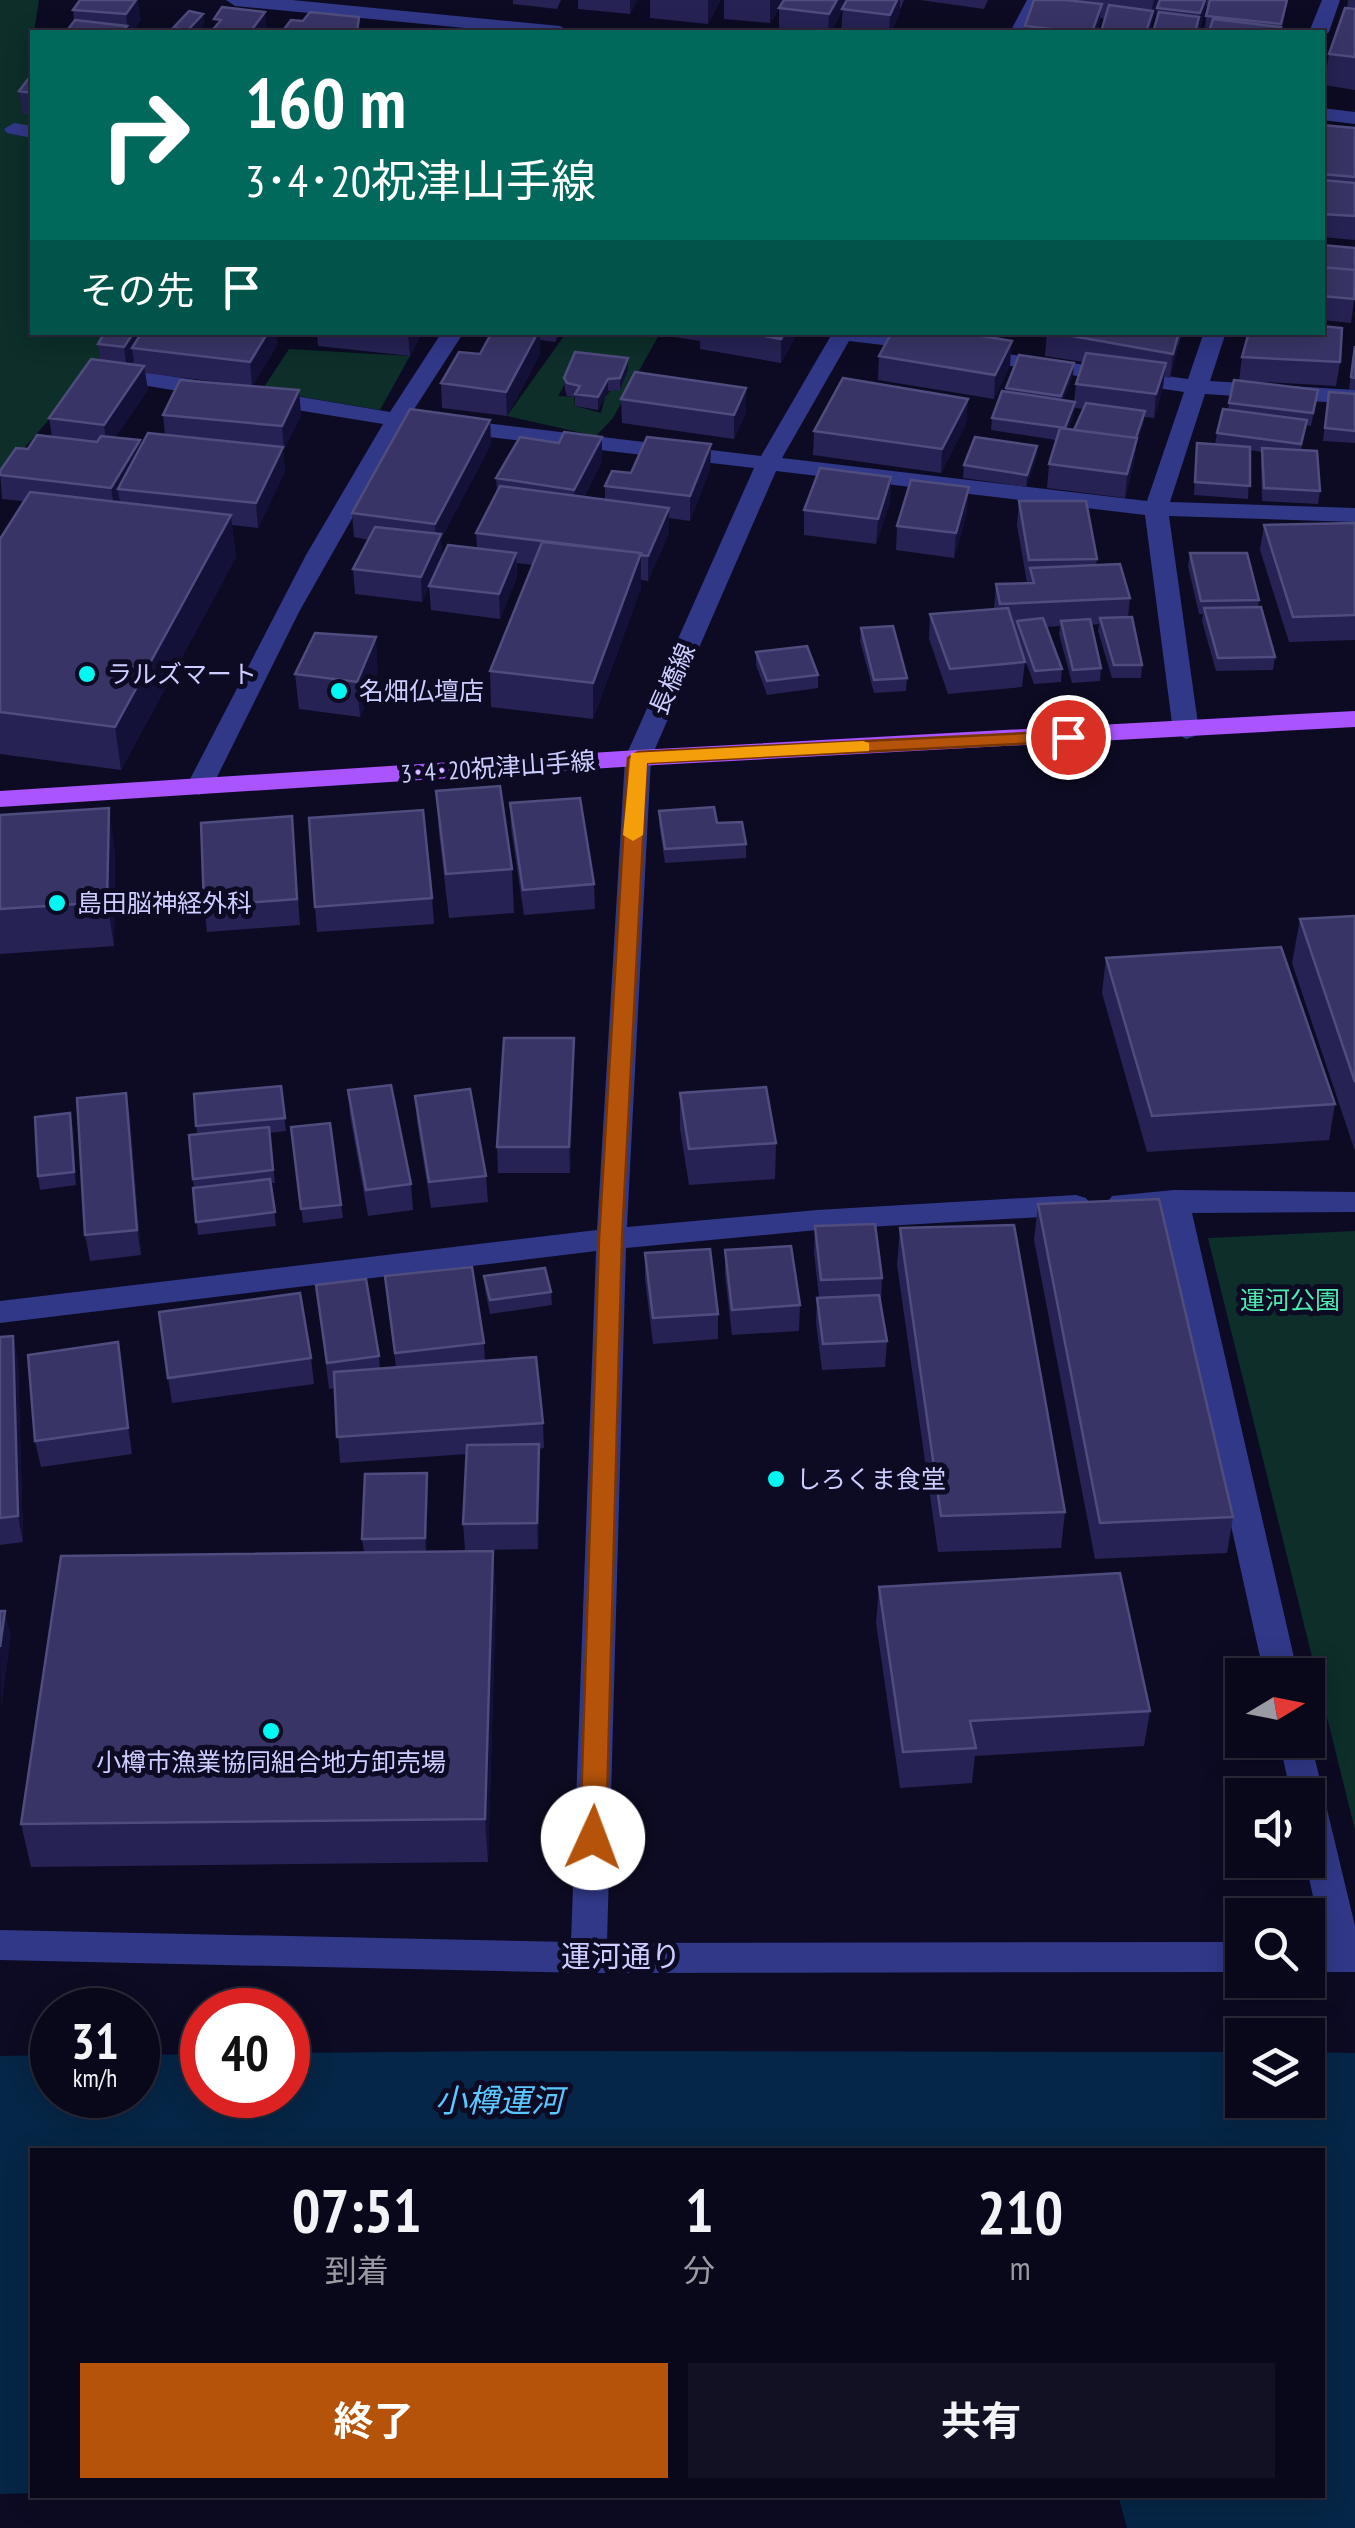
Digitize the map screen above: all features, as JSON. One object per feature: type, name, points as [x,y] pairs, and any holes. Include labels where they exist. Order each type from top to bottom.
[{"type":"main road","name":"3･4･20祝津山手線","points":[[0,799],[638,758],[1355,719]]},
{"type":"street","points":[[235,0],[542,30]]},
{"type":"street","points":[[478,23],[492,0]]},
{"type":"street","points":[[1019,30],[1036,0]]},
{"type":"street","points":[[1320,30],[1331,0]]},
{"type":"street","points":[[289,30],[306,7]]},
{"type":"street","points":[[1325,114],[1355,118]]},
{"type":"street","points":[[198,787],[287,608],[394,418],[451,335]]},
{"type":"street","name":"長橋線","points":[[590,1958],[611,1239],[638,758],[767,465],[843,335]]},
{"type":"street","points":[[857,335],[1198,387],[1355,396]]},
{"type":"street","points":[[1186,731],[1156,508],[1214,335]]},
{"type":"street","points":[[118,375],[394,418],[767,465],[1156,508],[1355,514]]},
{"type":"street","points":[[1174,1200],[1277,1658]]},
{"type":"street","points":[[0,1312],[611,1239],[817,1220],[1174,1200],[1355,1202]]},
{"type":"street","points":[[1300,1758],[1350,1957]]},
{"type":"street","name":"運河通り","points":[[0,1945],[590,1958],[1225,1957]]},
{"type":"green space","points":[[0,0],[39,0],[34,30],[30,30],[30,335],[135,335],[131,344],[86,377],[0,476]]},
{"type":"green space","points":[[565,335],[659,335],[613,418],[596,436],[507,416]],"holes":[[[576,365],[627,370],[605,397],[601,413],[575,406],[574,397],[558,396]]]},
{"type":"green space","points":[[289,349],[410,356],[380,410],[262,390]]},
{"type":"green space","name":"運河公園","points":[[1355,1231],[1355,1830],[1325,1709],[1325,1658],[1312,1658],[1208,1238]]},
{"type":"water","name":"小樽運河","points":[[498,2051],[1225,2052],[1225,2118],[1325,2118],[1325,2052],[1355,2053],[1355,2528],[1127,2528],[1119,2498],[1325,2498],[1325,2148],[30,2148],[30,2493],[0,2494],[0,2056],[30,2055],[30,2118],[160,2118],[160,2055],[180,2054],[180,2118],[310,2118],[310,2053]]},
{"type":"building","points":[[80,0],[136,0],[126,14],[73,10]]},
{"type":"building","points":[[784,0],[837,0],[829,14],[779,8]]},
{"type":"building","points":[[847,0],[897,0],[890,15],[842,9]]},
{"type":"building","points":[[1034,0],[1102,4],[1093,30],[1025,26]]},
{"type":"building","points":[[1160,0],[1205,0],[1200,13],[1157,8]]},
{"type":"building","points":[[1210,0],[1287,0],[1281,24],[1206,16]]},
{"type":"building","points":[[1109,5],[1153,11],[1147,30],[1102,30]]},
{"type":"building","points":[[222,7],[265,12],[252,30],[213,30],[221,20],[214,19]]},
{"type":"building","points":[[1345,8],[1355,9],[1355,57],[1329,54]]},
{"type":"building","points":[[189,11],[203,14],[188,30],[173,28]]},
{"type":"building","points":[[310,12],[359,17],[357,30],[284,30],[291,20],[303,21]]},
{"type":"building","points":[[1159,12],[1199,17],[1196,30],[1154,30]]},
{"type":"building","points":[[1213,19],[1281,27],[1280,30],[1210,30]]},
{"type":"building","points":[[75,20],[127,26],[124,30],[68,30]]},
{"type":"building","points":[[30,77],[30,93],[19,91]]},
{"type":"building","points":[[1325,125],[1355,128],[1355,177],[1325,174]]},
{"type":"building","points":[[1325,180],[1355,183],[1355,216],[1325,214]]},
{"type":"building","points":[[1325,245],[1355,248],[1355,270],[1325,267]]},
{"type":"building","points":[[1325,267],[1355,270],[1354,299],[1325,296]]},
{"type":"building","points":[[1325,326],[1342,328],[1340,362],[1242,357],[1248,335],[1325,335]]},
{"type":"building","points":[[103,335],[132,335],[124,347],[98,344]]},
{"type":"building","points":[[140,335],[266,335],[250,362],[132,348]]},
{"type":"building","points":[[490,335],[536,335],[506,392],[441,383],[459,352],[480,354]]},
{"type":"building","points":[[890,335],[976,335],[1012,341],[995,375],[879,356]]},
{"type":"building","points":[[1067,335],[1178,335],[1173,354]]},
{"type":"building","points":[[1355,346],[1355,378],[1351,377]]},
{"type":"building","points":[[575,352],[628,358],[620,378],[608,379],[598,397],[575,394],[580,386],[567,383],[564,378]]},
{"type":"building","points":[[1086,353],[1166,363],[1156,394],[1076,384]]},
{"type":"building","points":[[1019,355],[1074,363],[1061,396],[1006,388]]},
{"type":"building","points":[[91,359],[144,366],[104,425],[49,418]]},
{"type":"building","points":[[635,372],[746,388],[734,415],[621,399]]},
{"type":"building","points":[[843,378],[968,399],[942,449],[814,431]]},
{"type":"building","points":[[180,380],[299,390],[282,426],[163,415]]},
{"type":"building","points":[[1234,380],[1318,390],[1313,413],[1229,403]]},
{"type":"building","points":[[1002,391],[1075,402],[1065,428],[992,418]]},
{"type":"building","points":[[1329,392],[1355,394],[1355,431],[1325,428]]},
{"type":"building","points":[[1086,403],[1145,411],[1136,438],[1074,430]]},
{"type":"building","points":[[410,409],[490,420],[435,524],[352,513]]},
{"type":"building","points":[[1223,409],[1307,420],[1301,444],[1217,433]]},
{"type":"building","points":[[1060,428],[1137,438],[1127,474],[1049,464]]},
{"type":"building","points":[[564,432],[602,437],[574,490],[496,478],[520,437],[559,443]]},
{"type":"building","points":[[148,433],[283,447],[256,503],[118,489]]},
{"type":"building","points":[[37,435],[97,442],[101,436],[140,440],[111,488],[0,475],[16,448],[28,449]]},
{"type":"building","points":[[647,437],[711,444],[690,496],[605,486],[612,471],[631,473]]},
{"type":"building","points":[[975,437],[1037,446],[1027,475],[964,465]]},
{"type":"building","points":[[1197,443],[1250,447],[1250,486],[1195,482]]},
{"type":"building","points":[[1262,448],[1317,451],[1320,491],[1264,488]]},
{"type":"building","points":[[820,468],[891,477],[878,519],[804,510]]},
{"type":"building","points":[[911,480],[969,487],[956,533],[897,526]]},
{"type":"building","points":[[500,486],[669,508],[648,556],[476,533]]},
{"type":"building","name":"ラルズマート","points":[[30,492],[231,515],[115,727],[0,712],[0,539]]},
{"type":"building","points":[[1019,501],[1086,501],[1097,559],[1029,560]]},
{"type":"building","points":[[1355,523],[1355,615],[1293,617],[1264,525]]},
{"type":"building","points":[[375,527],[441,534],[421,577],[353,569]]},
{"type":"building","points":[[542,542],[641,553],[593,683],[490,671]]},
{"type":"building","points":[[448,545],[516,553],[499,594],[429,586]]},
{"type":"building","points":[[1190,553],[1247,553],[1259,600],[1201,601]]},
{"type":"building","points":[[1120,564],[1130,598],[1000,604],[996,584],[1034,583],[1030,568]]},
{"type":"building","points":[[1261,607],[1275,657],[1218,658],[1204,608]]},
{"type":"building","points":[[1008,608],[1025,662],[950,669],[930,614]]},
{"type":"building","points":[[1132,617],[1142,665],[1114,665],[1100,618]]},
{"type":"building","points":[[1043,618],[1062,669],[1035,671],[1017,621]]},
{"type":"building","points":[[1090,619],[1101,668],[1073,670],[1061,621]]},
{"type":"building","points":[[893,626],[907,678],[874,680],[861,628]]},
{"type":"building","points":[[315,633],[376,637],[357,682],[295,674]]},
{"type":"building","points":[[807,646],[818,675],[767,681],[756,652]]},
{"type":"building","points":[[500,786],[512,869],[446,874],[436,791]]},
{"type":"building","points":[[580,798],[594,884],[523,890],[510,803]]},
{"type":"building","points":[[714,807],[717,823],[742,822],[746,844],[665,849],[659,811]]},
{"type":"building","points":[[109,808],[107,902],[0,909],[0,815]]},
{"type":"building","points":[[423,810],[432,898],[315,907],[309,818]]},
{"type":"building","points":[[292,816],[297,899],[204,906],[201,823]]},
{"type":"building","points":[[1355,916],[1355,1082],[1300,919]]},
{"type":"building","points":[[1281,947],[1335,1104],[1152,1116],[1106,958]]},
{"type":"building","points":[[504,1038],[574,1038],[569,1147],[497,1147]]},
{"type":"building","points":[[391,1085],[411,1184],[366,1190],[348,1090]]},
{"type":"building","points":[[281,1086],[285,1118],[196,1126],[194,1094]]},
{"type":"building","points":[[766,1087],[776,1143],[689,1149],[680,1093]]},
{"type":"building","points":[[470,1089],[486,1176],[429,1182],[415,1096]]},
{"type":"building","points":[[126,1093],[137,1230],[85,1235],[77,1098]]},
{"type":"building","points":[[70,1113],[74,1172],[38,1176],[35,1117]]},
{"type":"building","points":[[330,1123],[341,1205],[301,1209],[291,1127]]},
{"type":"building","points":[[269,1127],[273,1170],[193,1179],[189,1135]]},
{"type":"building","points":[[270,1179],[275,1212],[196,1222],[193,1188]]},
{"type":"building","points":[[1159,1199],[1233,1517],[1100,1523],[1038,1204]]},
{"type":"building","points":[[875,1224],[882,1278],[821,1280],[815,1226]]},
{"type":"building","points":[[1014,1225],[1065,1512],[941,1516],[900,1228]]},
{"type":"building","points":[[791,1246],[800,1305],[732,1310],[725,1250]]},
{"type":"building","points":[[710,1249],[718,1314],[653,1318],[645,1253]]},
{"type":"building","points":[[472,1267],[484,1343],[395,1353],[385,1276]]},
{"type":"building","points":[[545,1268],[551,1292],[490,1300],[484,1276]]},
{"type":"building","points":[[366,1279],[379,1356],[327,1363],[316,1285]]},
{"type":"building","points":[[300,1293],[311,1358],[168,1378],[159,1312]]},
{"type":"building","points":[[879,1295],[887,1341],[823,1344],[817,1298]]},
{"type":"building","points":[[13,1336],[18,1516],[0,1518],[0,1337]]},
{"type":"building","points":[[118,1342],[128,1428],[35,1441],[28,1355]]},
{"type":"building","points":[[536,1357],[543,1423],[337,1437],[334,1372]]},
{"type":"building","points":[[539,1444],[537,1523],[463,1524],[467,1445]]},
{"type":"building","points":[[427,1473],[425,1538],[362,1539],[365,1474]]},
{"type":"building","name":"小樽市漁業協同組合地方卸売場","points":[[493,1551],[485,1819],[21,1824],[61,1556]]},
{"type":"building","points":[[1120,1573],[1150,1711],[970,1721],[976,1748],[903,1752],[879,1587]]},
{"type":"building","points":[[0,1611],[5,1611],[0,1647]]},
{"type":"slow traffic","points":[[633,835],[638,758],[863,747]]},
{"type":"place","name":"ラルズマート","points":[[87,674]]},
{"type":"place","name":"名畑仏壇店","points":[[339,691]]},
{"type":"place","name":"島田脳神経外科","points":[[57,903]]},
{"type":"place","name":"しろくま食堂","points":[[776,1479]]},
{"type":"place","name":"小樽市漁業協同組合地方卸売場","points":[[271,1731]]},
{"type":"route","points":[[593,1838],[611,1239],[638,758],[1068,737]]}]
